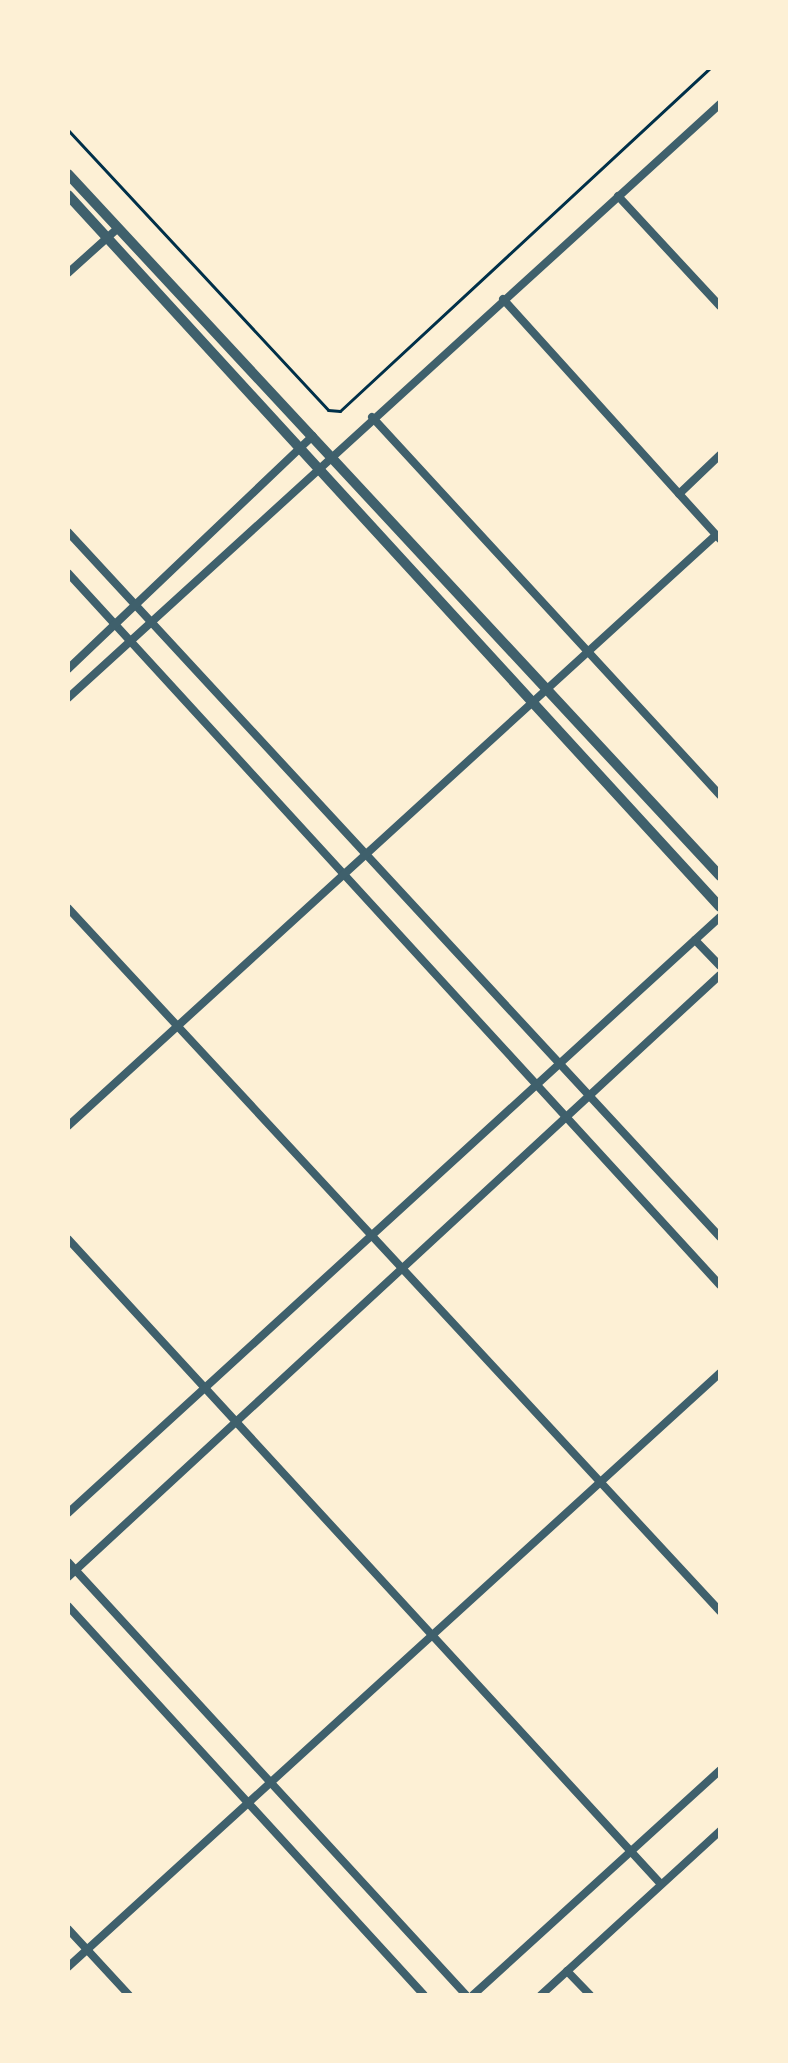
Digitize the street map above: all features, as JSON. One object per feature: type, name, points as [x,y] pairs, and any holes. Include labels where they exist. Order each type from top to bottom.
[{"type":"street","points":[[68,698],[320,464],[720,104]]},
{"type":"street","points":[[68,174],[720,876]]},
{"type":"street","points":[[68,195],[320,464],[720,907]]},
{"type":"street","points":[[618,196],[720,306]]},
{"type":"street","points":[[68,273],[118,228]]},
{"type":"street","points":[[68,1126],[546,687],[718,537],[503,299]]},
{"type":"street","points":[[372,417],[720,795]]},
{"type":"street","points":[[68,669],[313,436]]},
{"type":"street","points":[[679,494],[720,455]]},
{"type":"street","points":[[68,532],[364,856],[720,1237]]},
{"type":"street","points":[[68,573],[720,1285]]},
{"type":"street","points":[[68,908],[720,1611]]},
{"type":"street","points":[[68,1513],[562,1066],[720,917]]},
{"type":"street","points":[[695,940],[720,966]]},
{"type":"street","points":[[72,1574],[720,975]]},
{"type":"street","points":[[68,1239],[661,1884]]},
{"type":"street","points":[[68,1967],[720,1373]]},
{"type":"street","points":[[68,1562],[72,1574],[271,1782],[466,1995]]},
{"type":"street","points":[[68,1606],[424,1995]]},
{"type":"street","points":[[473,1995],[720,1770]]},
{"type":"street","points":[[541,1995],[720,1831]]},
{"type":"street","points":[[68,1929],[129,1995]]},
{"type":"street","points":[[567,1971],[590,1995]]},
{"type":"path","points":[[68,130],[328,410],[340,411],[710,68]]}]
